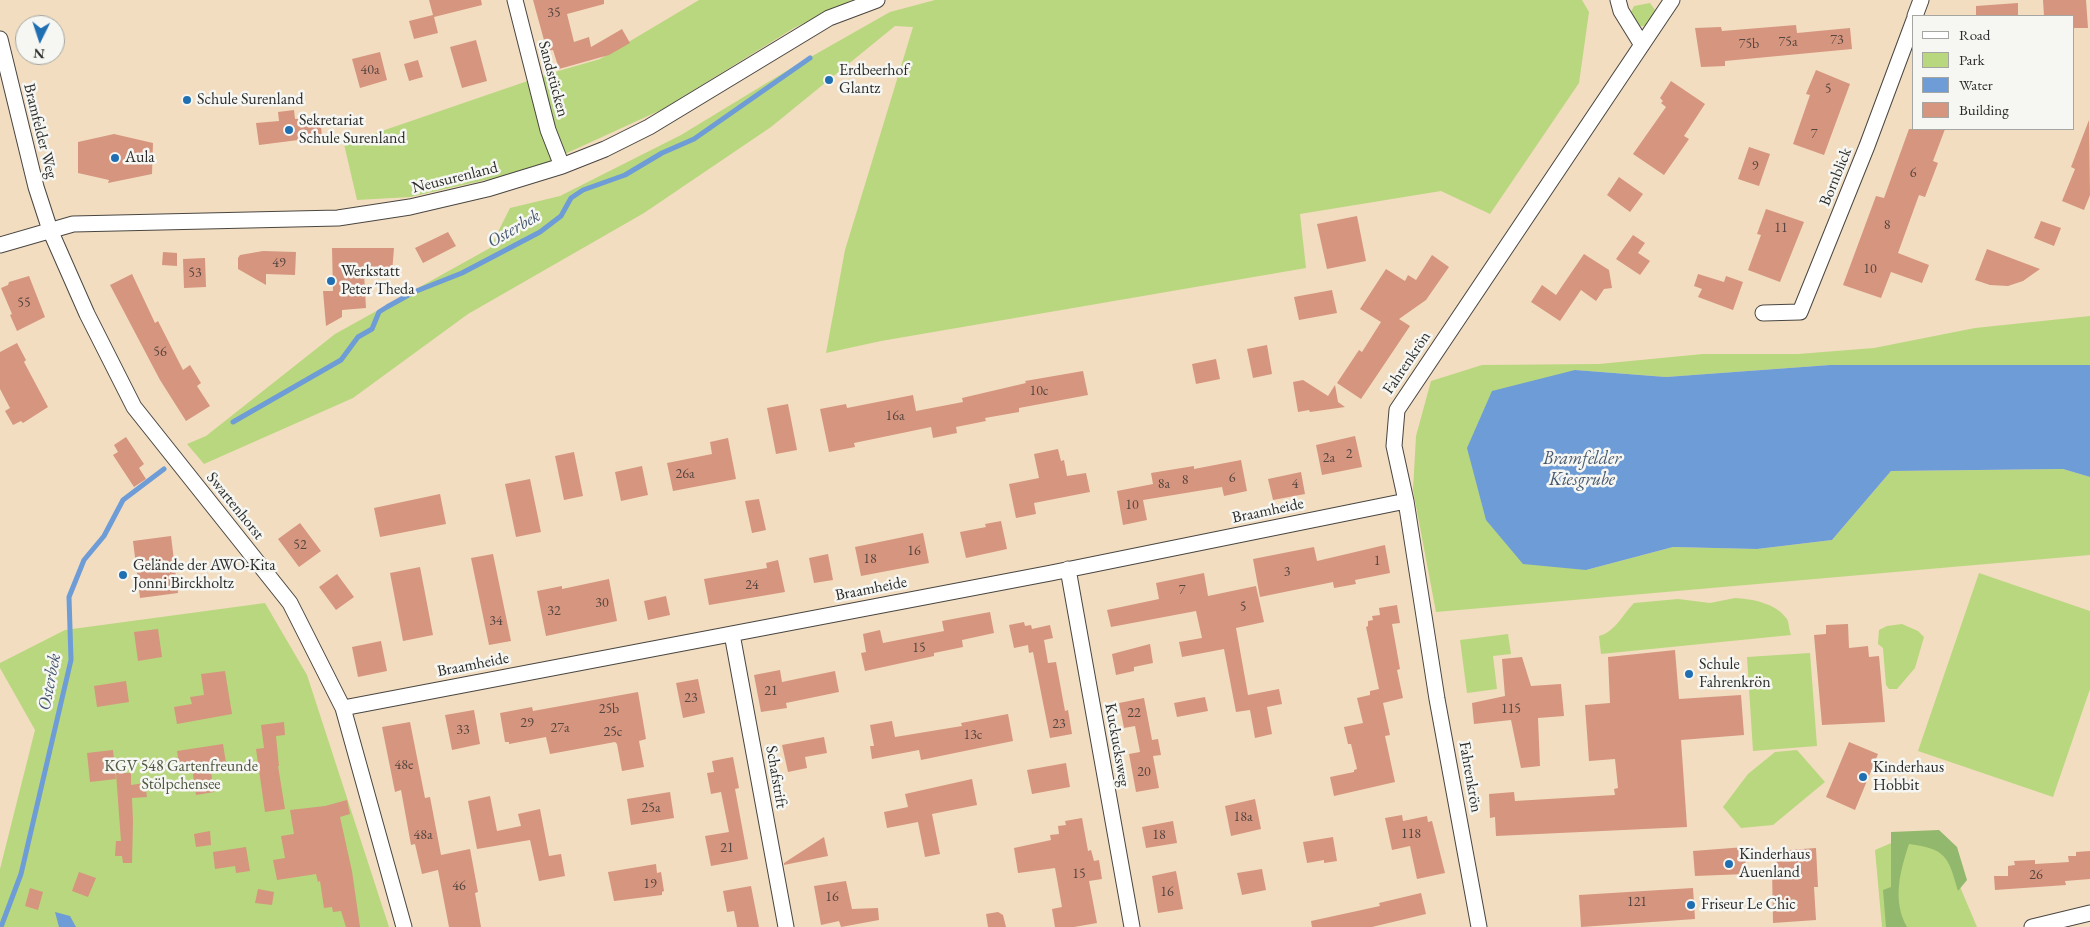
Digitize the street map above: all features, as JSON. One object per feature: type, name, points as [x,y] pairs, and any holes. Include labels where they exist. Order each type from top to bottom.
[{"type":"street","name":"Sandstücken","points":[[515,0],[548,130],[562,166]]},
{"type":"street","name":"Neusurenland","points":[[0,245],[73,224],[290,220],[366,214],[487,189],[562,166],[605,149],[649,127],[829,18],[877,0]]},
{"type":"street","points":[[1618,0],[1621,11],[1642,45]]},
{"type":"street","name":"Fahrenkrön","points":[[1479,927],[1438,699],[1406,501],[1394,446],[1397,410],[1672,0]]},
{"type":"street","name":"Bornblick","points":[[1915,15],[1921,0]]},
{"type":"street","name":"Bornblick","points":[[1763,313],[1800,312],[1867,146],[1912,23]]},
{"type":"street","name":"Bramfelder Weg","points":[[0,38],[36,187],[50,230]]},
{"type":"street","name":"Swartenhorst","points":[[50,230],[87,314],[134,407],[290,604],[343,708],[404,927]]},
{"type":"street","name":"Braamheide","points":[[343,708],[1068,569],[1406,501]]},
{"type":"street","name":"Kuckucksweg","points":[[1068,569],[1132,927]]},
{"type":"street","name":"Schafstrift","points":[[732,634],[786,927]]},
{"type":"street","points":[[2032,927],[2090,913]]},
{"type":"green space","points":[[699,0],[852,0],[794,28],[663,109],[530,170],[410,197],[357,200],[344,144],[548,74],[600,59]]},
{"type":"green space","points":[[935,0],[1582,0],[1589,12],[1579,83],[1490,214],[1441,191],[1300,214],[1306,268],[881,341],[826,353],[845,250],[913,27],[895,26],[771,127],[644,213],[468,314],[353,398],[204,464],[187,444],[206,436],[335,334],[490,248],[510,208],[560,196],[681,135],[793,67],[890,12]]},
{"type":"green space","points":[[1650,3],[1655,10],[1651,20],[1645,26],[1638,26],[1631,12],[1634,6]]},
{"type":"green space","points":[[2090,316],[2090,365],[1830,365],[1666,377],[1575,370],[1586,570],[1673,547],[1757,549],[1832,540],[1891,471],[2063,469],[2090,477],[2090,555],[1436,612],[1413,490],[1416,436],[1431,381],[1482,365],[1599,364],[1703,354],[1798,354],[1874,348],[1975,328]]},
{"type":"green space","points":[[1979,573],[2090,611],[2090,689],[2053,797],[1918,751]]},
{"type":"green space","points":[[1735,598],[1749,599],[1777,609],[1787,619],[1791,635],[1601,654],[1599,636],[1610,631],[1634,603],[1678,599],[1710,603]]},
{"type":"green space","name":"KGV 548 Gartenfreunde Stölpchensee","points":[[265,603],[307,675],[389,927],[0,927],[0,869],[35,730],[0,668],[0,663],[65,630]]},
{"type":"green space","points":[[1902,624],[1918,631],[1924,637],[1915,668],[1897,689],[1889,689],[1886,685],[1883,648],[1878,644],[1879,630],[1887,626]]},
{"type":"green space","points":[[1508,634],[1511,654],[1493,656],[1497,689],[1467,693],[1460,640]]},
{"type":"green space","points":[[1810,653],[1817,746],[1753,751],[1747,657]]},
{"type":"green space","points":[[1797,750],[1825,782],[1773,825],[1741,828],[1723,807],[1748,774],[1775,752]]},
{"type":"green space","points":[[1939,830],[1957,847],[1967,880],[1958,891],[1944,856],[1931,849],[1909,844],[1900,875],[1899,886],[1900,907],[1907,927],[1886,927],[1883,890],[1891,887],[1891,832]]},
{"type":"green space","points":[[1910,835],[1941,842],[1977,927],[1882,927],[1875,850]]},
{"type":"water","name":"Bramfelder Kiesgrube","points":[[1830,365],[2090,365],[2090,477],[2063,469],[1891,471],[1832,540],[1757,549],[1673,547],[1586,570],[1523,564],[1486,520],[1467,448],[1492,391],[1575,370],[1666,377]]},
{"type":"water","points":[[55,912],[70,916],[76,927],[59,927]]},
{"type":"building","points":[[429,0],[481,0],[482,5],[434,17],[438,33],[414,39],[409,21],[433,15]]},
{"type":"building","points":[[533,0],[604,0],[604,4],[567,14],[574,42],[589,37],[591,47],[622,29],[630,43],[609,55],[559,69],[553,50],[547,51]]},
{"type":"building","points":[[2043,0],[2086,0],[2088,28],[2075,28],[2075,15],[2044,15]]},
{"type":"building","points":[[2018,3],[2018,15],[1976,15],[1976,6]]},
{"type":"building","points":[[1796,25],[1797,33],[1850,28],[1852,49],[1725,61],[1725,66],[1701,67],[1695,28],[1721,27],[1722,31]]},
{"type":"building","points":[[476,40],[487,81],[462,88],[450,47]]},
{"type":"building","points":[[380,52],[387,80],[360,88],[352,59]]},
{"type":"building","points":[[418,60],[423,77],[409,81],[404,64]]},
{"type":"building","points":[[1816,70],[1850,84],[1824,155],[1793,144],[1810,95],[1806,94]]},
{"type":"building","points":[[1671,81],[1705,104],[1684,136],[1689,139],[1664,175],[1633,154],[1666,107],[1661,103],[1663,101],[1660,98]]},
{"type":"building","name":"Sekretariat Schule Surenland","points":[[294,110],[295,119],[320,116],[322,137],[259,145],[256,123],[279,121],[278,112]]},
{"type":"building","points":[[2089,120],[2090,195],[2084,210],[2062,201],[2075,169],[2071,167]]},
{"type":"building","points":[[1909,129],[1945,130],[1933,161],[1938,163],[1925,197],[1919,195],[1898,253],[1929,265],[1922,283],[1891,272],[1881,298],[1843,285],[1876,196],[1884,198]]},
{"type":"building","name":"Aula","points":[[114,134],[153,143],[152,174],[108,183],[109,180],[78,173],[78,142]]},
{"type":"building","points":[[1749,147],[1770,154],[1759,186],[1738,179]]},
{"type":"building","points":[[1619,177],[1643,194],[1630,212],[1607,195]]},
{"type":"building","points":[[1766,209],[1804,222],[1780,282],[1748,270],[1761,235],[1757,234]]},
{"type":"building","points":[[1357,216],[1366,261],[1327,269],[1317,224]]},
{"type":"building","points":[[2041,221],[2061,228],[2054,246],[2034,238]]},
{"type":"building","points":[[448,232],[456,246],[423,263],[415,248]]},
{"type":"building","points":[[1633,235],[1645,243],[1638,253],[1650,261],[1640,275],[1616,259]]},
{"type":"building","points":[[332,248],[394,248],[392,273],[364,273],[366,308],[342,310],[342,317],[326,326],[323,291],[333,291]]},
{"type":"building","points":[[1987,249],[2040,269],[2023,281],[2008,286],[1990,285],[1975,280]]},
{"type":"building","points":[[263,251],[296,252],[295,275],[266,274],[266,285],[238,269],[238,258],[240,255]]},
{"type":"building","points":[[163,252],[177,253],[177,266],[162,265]]},
{"type":"building","points":[[1584,254],[1609,270],[1612,288],[1604,289],[1596,301],[1581,290],[1560,321],[1531,302],[1542,285],[1556,295]]},
{"type":"building","points":[[1432,255],[1449,267],[1426,300],[1399,319],[1410,326],[1361,399],[1337,383],[1359,350],[1362,352],[1381,322],[1360,309],[1386,269],[1405,281],[1408,275],[1416,280]]},
{"type":"building","points":[[205,258],[206,287],[184,288],[183,259]]},
{"type":"building","points":[[132,274],[155,323],[158,321],[183,370],[190,365],[201,383],[197,386],[210,406],[186,421],[160,380],[110,285]]},
{"type":"building","points":[[1698,274],[1724,282],[1726,276],[1743,282],[1733,310],[1698,297],[1702,289],[1694,286]]},
{"type":"building","points":[[29,276],[45,317],[17,331],[1,288],[8,285],[9,282]]},
{"type":"building","points":[[1332,290],[1337,313],[1299,320],[1294,297]]},
{"type":"building","points":[[17,343],[26,360],[24,362],[48,407],[23,423],[21,421],[13,425],[5,411],[10,408],[0,389],[0,352]]},
{"type":"building","points":[[1267,345],[1272,374],[1253,378],[1247,349]]},
{"type":"building","points":[[1216,359],[1220,379],[1196,384],[1192,364]]},
{"type":"building","points":[[1083,371],[1088,395],[1019,408],[1019,412],[985,418],[986,421],[956,427],[957,433],[933,438],[931,427],[854,443],[855,447],[829,452],[820,409],[846,404],[847,408],[913,395],[916,411],[963,402],[962,398],[1026,383],[1025,381]]},
{"type":"building","points":[[1303,380],[1328,396],[1335,385],[1338,402],[1345,407],[1298,412],[1293,382]]},
{"type":"building","points":[[788,404],[797,450],[776,454],[767,408]]},
{"type":"building","points":[[1355,436],[1362,467],[1322,475],[1316,445]]},
{"type":"building","points":[[126,437],[144,464],[139,468],[146,479],[134,487],[113,455],[118,452],[114,445]]},
{"type":"building","points":[[728,438],[736,479],[673,491],[667,463],[712,454],[710,442]]},
{"type":"building","points":[[1058,449],[1061,461],[1064,460],[1067,476],[1086,473],[1090,492],[1034,503],[1036,514],[1016,518],[1009,484],[1039,478],[1034,454]]},
{"type":"building","points":[[574,452],[583,496],[564,500],[555,456]]},
{"type":"building","points":[[1241,460],[1247,491],[1224,496],[1222,487],[1143,500],[1147,520],[1123,525],[1117,491],[1153,484],[1151,473],[1194,466],[1194,469]]},
{"type":"building","points":[[642,466],[648,495],[621,501],[615,472]]},
{"type":"building","points":[[1301,472],[1305,494],[1273,500],[1268,479]]},
{"type":"building","points":[[530,479],[541,532],[516,537],[505,484]]},
{"type":"building","points":[[440,494],[446,524],[380,537],[374,508]]},
{"type":"building","points":[[759,499],[766,530],[752,533],[745,501]]},
{"type":"building","points":[[1001,521],[1007,549],[966,558],[960,532],[986,527],[985,524]]},
{"type":"building","points":[[300,523],[321,551],[299,567],[278,539]]},
{"type":"building","points":[[923,533],[929,563],[861,576],[855,547]]},
{"type":"building","points":[[171,536],[178,593],[140,598],[133,541]]},
{"type":"building","points":[[1385,545],[1390,573],[1355,580],[1356,584],[1334,588],[1333,582],[1260,597],[1253,559],[1314,547],[1317,561]]},
{"type":"building","points":[[493,554],[511,641],[489,645],[471,558]]},
{"type":"building","points":[[828,554],[833,580],[814,583],[809,558]]},
{"type":"building","points":[[778,560],[785,592],[709,605],[704,579],[767,568],[766,563]]},
{"type":"building","points":[[420,567],[433,635],[403,641],[390,573]]},
{"type":"building","points":[[1204,573],[1208,596],[1256,586],[1264,622],[1236,628],[1248,695],[1279,689],[1282,704],[1267,707],[1272,734],[1255,738],[1250,710],[1236,712],[1224,649],[1182,657],[1179,642],[1202,638],[1196,611],[1111,627],[1107,610],[1159,599],[1156,583]]},
{"type":"building","points":[[337,574],[354,597],[336,610],[319,587]]},
{"type":"building","points":[[609,579],[617,621],[546,636],[537,591],[562,586],[562,589]]},
{"type":"building","points":[[666,596],[670,615],[648,620],[644,601]]},
{"type":"building","points":[[1397,605],[1400,623],[1392,624],[1400,669],[1397,670],[1403,698],[1383,703],[1390,735],[1385,736],[1395,782],[1334,796],[1330,777],[1354,772],[1357,769],[1351,744],[1348,744],[1344,727],[1363,723],[1357,698],[1370,695],[1370,691],[1379,689],[1366,627],[1368,626],[1368,621],[1373,620],[1372,616],[1380,615],[1379,608]]},
{"type":"building","points":[[990,612],[994,633],[962,640],[963,647],[934,653],[934,656],[865,671],[861,653],[866,652],[863,634],[880,630],[883,643],[944,631],[942,621]]},
{"type":"building","points":[[1024,622],[1025,626],[1031,625],[1032,629],[1050,625],[1053,638],[1044,640],[1048,663],[1056,662],[1065,711],[1068,710],[1072,734],[1050,738],[1033,652],[1029,653],[1028,645],[1014,648],[1009,625]]},
{"type":"building","points":[[1848,624],[1849,648],[1868,646],[1869,657],[1879,656],[1885,722],[1822,725],[1814,635],[1826,634],[1826,625]]},
{"type":"building","points":[[158,629],[162,657],[138,661],[134,632]]},
{"type":"building","points":[[381,641],[387,671],[358,677],[352,647]]},
{"type":"building","points":[[1150,644],[1153,663],[1134,667],[1134,671],[1116,675],[1112,654]]},
{"type":"building","points":[[1675,650],[1679,699],[1741,695],[1744,735],[1681,740],[1687,827],[1496,836],[1495,817],[1490,818],[1489,794],[1514,792],[1515,801],[1615,795],[1614,789],[1618,788],[1615,759],[1589,761],[1585,705],[1610,703],[1608,657]]},
{"type":"building","points":[[1522,657],[1531,686],[1561,684],[1564,716],[1538,718],[1540,766],[1521,768],[1511,720],[1474,724],[1472,703],[1505,696],[1502,659]]},
{"type":"building","points":[[780,670],[782,682],[835,671],[839,692],[786,703],[787,708],[761,712],[754,675]]},
{"type":"building","points":[[225,671],[232,714],[177,724],[174,707],[192,704],[190,697],[204,695],[201,674]]},
{"type":"building","points":[[698,679],[705,713],[683,718],[676,683]]},
{"type":"building","points":[[126,681],[129,702],[97,707],[94,686]]},
{"type":"building","points":[[638,692],[646,739],[639,741],[644,767],[622,771],[615,742],[550,754],[546,737],[509,744],[509,742],[505,742],[500,713],[532,707],[533,711]]},
{"type":"building","points":[[1205,697],[1208,711],[1177,717],[1174,703]]},
{"type":"building","points":[[1144,698],[1152,740],[1158,739],[1161,755],[1153,756],[1159,788],[1136,792],[1129,754],[1140,752],[1135,726],[1124,728],[1119,703]]},
{"type":"building","points":[[474,710],[480,744],[452,750],[445,715]]},
{"type":"building","points":[[1008,714],[1013,741],[921,760],[919,750],[872,759],[870,746],[874,746],[870,725],[892,721],[895,737],[962,726],[961,723]]},
{"type":"building","points":[[284,722],[285,735],[276,736],[278,766],[285,809],[265,812],[256,749],[264,748],[261,725]]},
{"type":"building","points":[[410,722],[425,798],[430,797],[441,855],[470,849],[478,892],[475,893],[481,927],[449,927],[438,870],[422,874],[415,844],[411,845],[401,790],[395,792],[382,727]]},
{"type":"building","points":[[824,737],[827,753],[805,757],[807,768],[788,772],[782,745]]},
{"type":"building","points":[[1849,742],[1878,754],[1855,810],[1826,797]]},
{"type":"building","points":[[223,744],[226,763],[210,766],[214,792],[196,795],[192,768],[180,770],[177,751]]},
{"type":"building","points":[[113,750],[116,779],[90,782],[87,753]]},
{"type":"building","points":[[733,757],[739,788],[735,789],[748,859],[711,866],[705,836],[729,832],[721,792],[711,794],[707,773],[714,772],[712,761]]},
{"type":"building","points":[[1066,763],[1070,787],[1032,794],[1027,770]]},
{"type":"building","points":[[116,773],[131,773],[131,785],[145,783],[147,797],[132,798],[132,863],[123,863],[122,856],[115,856],[116,841],[121,841]]},
{"type":"building","points":[[972,779],[977,805],[932,814],[940,854],[925,857],[918,822],[887,828],[884,812],[908,807],[905,794]]},
{"type":"building","points":[[670,792],[674,818],[631,825],[627,799]]},
{"type":"building","points":[[490,796],[497,831],[521,826],[518,814],[540,809],[549,856],[561,854],[565,876],[539,881],[530,840],[477,849],[468,801]]},
{"type":"building","points":[[1255,799],[1261,829],[1231,836],[1225,806]]},
{"type":"building","points":[[347,800],[350,814],[340,817],[352,871],[360,927],[346,927],[341,911],[333,912],[332,907],[324,908],[320,881],[318,882],[316,874],[277,880],[273,860],[285,858],[281,836],[294,834],[290,810],[325,806]]},
{"type":"building","points":[[1402,815],[1403,821],[1427,816],[1428,822],[1432,821],[1445,873],[1417,879],[1410,846],[1392,850],[1385,818]]},
{"type":"building","points":[[1082,818],[1088,851],[1091,850],[1094,861],[1099,860],[1102,879],[1089,881],[1097,923],[1074,927],[1055,927],[1052,909],[1062,907],[1055,868],[1018,873],[1014,848],[1051,840],[1050,835],[1059,834],[1058,826],[1066,825],[1065,821]]},
{"type":"building","points":[[1173,821],[1177,843],[1146,848],[1142,827]]},
{"type":"building","points":[[210,831],[211,845],[196,847],[194,834]]},
{"type":"building","points":[[824,837],[828,856],[784,865],[784,863]]},
{"type":"building","points":[[1333,837],[1337,861],[1324,863],[1324,860],[1307,863],[1303,842]]},
{"type":"building","points":[[246,847],[250,871],[236,873],[235,866],[215,869],[213,852]]},
{"type":"building","points":[[1745,847],[1746,874],[1695,876],[1693,851]]},
{"type":"building","points":[[1816,848],[1818,887],[1814,887],[1816,920],[1773,923],[1772,867],[1777,867],[1776,851]]},
{"type":"building","points":[[2090,851],[2090,879],[2065,881],[2066,885],[1995,890],[1994,876],[2008,876],[2008,866],[2015,865],[2014,861],[2035,860],[2035,864],[2069,862],[2068,856],[2076,856],[2076,852]]},
{"type":"building","points":[[656,864],[657,873],[661,872],[664,891],[662,895],[614,901],[608,872]]},
{"type":"building","points":[[1262,869],[1266,890],[1242,895],[1237,873]]},
{"type":"building","points":[[1176,871],[1183,909],[1158,913],[1152,876]]},
{"type":"building","points":[[79,872],[96,878],[88,897],[72,891]]},
{"type":"building","points":[[846,881],[852,909],[878,908],[879,920],[841,927],[839,921],[821,925],[814,886]]},
{"type":"building","points":[[751,886],[759,927],[737,927],[734,911],[727,912],[723,891]]},
{"type":"building","points":[[30,888],[43,892],[38,910],[25,906]]},
{"type":"building","points":[[1693,888],[1695,919],[1581,927],[1579,895]]},
{"type":"building","points":[[258,889],[274,892],[272,905],[255,903]]},
{"type":"building","points":[[1421,893],[1426,914],[1372,927],[1312,927],[1311,921],[1380,906],[1379,903]]},
{"type":"building","points":[[998,912],[1003,915],[1006,927],[988,927],[986,914]]},
{"type":"waterway","name":"Osterbek","points":[[233,422],[341,360],[358,337],[372,329],[379,312],[414,292],[462,273],[540,232],[561,216],[571,198],[583,190],[625,175],[662,153],[694,139],[810,58]]},
{"type":"waterway","name":"Osterbek","points":[[1,927],[21,874],[71,660],[69,597],[84,560],[104,536],[123,500],[164,469]]},
{"type":"place","name":"Erdbeerhof Glantz","points":[[829,80]]},
{"type":"place","name":"Schule Surenland","points":[[187,100]]},
{"type":"place","name":"Sekretariat Schule Surenland","points":[[289,130]]},
{"type":"place","name":"Aula","points":[[115,158]]},
{"type":"place","name":"Werkstatt Peter Theda","points":[[331,281]]},
{"type":"place","name":"Gelände der AWO-Kita Jonni Birckholtz","points":[[123,575]]},
{"type":"place","name":"Schule Fahrenkrön","points":[[1689,674]]},
{"type":"place","name":"Kinderhaus Hobbit","points":[[1863,777]]},
{"type":"place","name":"Kinderhaus Auenland","points":[[1729,864]]},
{"type":"place","name":"Friseur Le Chic","points":[[1691,905]]}]
